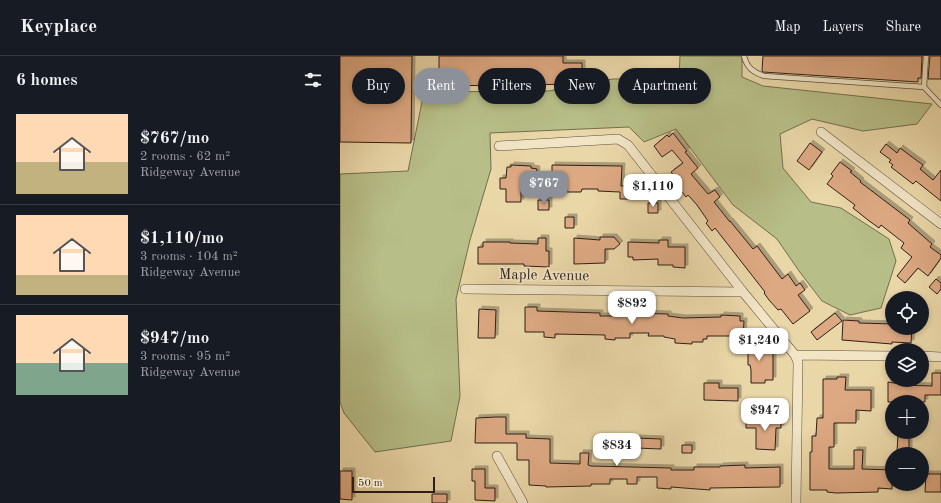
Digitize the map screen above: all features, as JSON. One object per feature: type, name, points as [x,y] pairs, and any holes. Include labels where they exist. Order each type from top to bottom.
[{"type":"street","points":[[820,132],[941,224]]},
{"type":"street","points":[[499,146],[618,139],[626,142],[743,292],[795,355],[798,362],[796,503]]},
{"type":"street","name":"Maple Avenue","points":[[465,289],[743,292]]},
{"type":"street","points":[[795,355],[885,356]]},
{"type":"street","points":[[929,356],[941,357]]},
{"type":"street","points":[[496,456],[523,503]]},
{"type":"lane","points":[[744,56],[746,63],[753,71],[764,76],[924,87],[941,105]]},
{"type":"lane","points":[[924,87],[926,56]]},
{"type":"green space","points":[[680,56],[742,56],[742,77],[763,86],[932,104],[917,124],[863,131],[812,119],[780,134],[783,168],[811,202],[841,208],[889,239],[896,261],[886,291],[885,291],[881,308],[850,315],[822,301],[777,239],[733,205],[676,129],[644,142],[629,127],[490,133],[491,169],[470,240],[456,299],[460,396],[451,441],[375,452],[344,413],[340,402],[340,174],[408,171],[422,104],[470,104],[470,92],[478,92],[478,104],[546,104],[546,91],[554,90],[554,104],[610,104],[610,80],[618,79],[618,104],[711,104],[711,68],[679,68]]},
{"type":"building","points":[[340,56],[412,56],[411,143],[340,142]]},
{"type":"building","points":[[439,56],[563,56],[563,63],[582,63],[582,68],[554,68],[554,84],[546,85],[546,68],[478,68],[478,85],[470,86],[470,68],[439,68]]},
{"type":"building","points":[[763,56],[922,56],[921,78],[918,78],[918,82],[763,72]]},
{"type":"building","points":[[930,56],[941,56],[941,79],[928,79]]},
{"type":"building","points":[[673,133],[687,151],[685,152],[698,168],[691,174],[708,194],[715,190],[720,197],[714,202],[730,222],[753,249],[757,246],[782,279],[788,274],[796,286],[800,283],[805,290],[798,295],[810,311],[793,324],[781,309],[778,310],[769,300],[764,293],[765,292],[715,228],[712,231],[706,223],[708,221],[697,205],[688,195],[686,197],[679,188],[682,186],[671,172],[683,163],[672,150],[662,157],[654,146],[667,135],[669,137]]},
{"type":"building","points":[[810,143],[822,152],[809,170],[797,161]]},
{"type":"building","points":[[886,144],[897,153],[900,148],[923,165],[920,169],[933,180],[941,170],[941,201],[916,181],[913,184],[891,167],[893,165],[889,162],[891,160],[880,152]]},
{"type":"building","points":[[840,162],[852,171],[850,172],[861,181],[860,182],[910,220],[908,223],[932,244],[930,247],[941,255],[941,258],[928,276],[918,268],[905,283],[897,276],[912,257],[901,248],[904,243],[881,225],[879,228],[868,220],[853,208],[855,205],[827,184],[833,176],[831,174]]},
{"type":"building","points":[[511,165],[531,166],[531,168],[537,169],[535,191],[521,190],[521,202],[506,202],[506,189],[500,189],[500,178],[506,178],[507,167],[511,167]]},
{"type":"building","points":[[552,165],[622,166],[621,186],[643,186],[642,199],[620,199],[620,192],[598,191],[598,189],[582,189],[581,192],[567,192],[567,189],[552,189]]},
{"type":"building","points":[[538,200],[549,200],[549,210],[538,210]]},
{"type":"building","points":[[648,203],[658,203],[658,213],[648,213]]},
{"type":"building","points":[[565,217],[574,217],[574,228],[565,228]]},
{"type":"building","points":[[600,237],[614,237],[620,244],[614,249],[605,249],[605,263],[574,264],[574,238],[600,240]]},
{"type":"building","points":[[538,238],[546,238],[546,251],[549,251],[549,267],[524,266],[524,264],[478,264],[478,247],[483,247],[483,242],[538,244]]},
{"type":"building","points":[[659,240],[668,240],[668,247],[685,247],[685,268],[673,267],[673,265],[658,265],[658,259],[633,260],[633,257],[628,257],[628,242],[659,243]]},
{"type":"building","points":[[936,279],[941,283],[941,289],[937,294],[929,287]]},
{"type":"building","points":[[525,307],[537,307],[537,311],[600,313],[600,316],[620,316],[620,312],[630,312],[668,314],[668,316],[683,318],[721,317],[721,315],[740,316],[740,321],[744,321],[743,338],[733,338],[733,336],[707,336],[707,339],[703,339],[703,342],[692,342],[692,344],[675,343],[675,339],[664,336],[648,336],[649,333],[630,333],[630,338],[615,338],[615,340],[605,339],[605,335],[555,334],[555,338],[544,337],[544,332],[525,332]]},
{"type":"building","points":[[479,309],[496,310],[495,338],[478,338]]},
{"type":"building","points":[[835,313],[842,321],[817,340],[811,332]]},
{"type":"building","points":[[843,320],[859,321],[859,323],[885,324],[885,335],[912,335],[911,343],[892,342],[885,343],[842,340]]},
{"type":"building","points":[[746,338],[760,338],[760,351],[773,351],[773,380],[765,380],[765,383],[751,383],[751,370],[750,365],[748,365],[748,353],[746,353]]},
{"type":"building","points":[[932,373],[941,373],[941,395],[888,395],[888,387],[932,386]]},
{"type":"building","points":[[837,377],[846,377],[845,390],[871,390],[871,411],[856,410],[856,423],[834,423],[834,447],[829,447],[829,469],[854,469],[854,450],[863,450],[862,469],[885,470],[885,488],[878,488],[878,492],[836,493],[827,492],[827,490],[810,490],[810,452],[812,452],[812,436],[816,436],[817,418],[823,418],[823,379],[837,379]]},
{"type":"building","points":[[704,383],[719,383],[719,388],[738,388],[738,401],[704,400]]},
{"type":"building","points":[[506,417],[506,434],[526,434],[526,438],[550,439],[550,463],[580,464],[580,453],[589,453],[588,465],[591,466],[671,468],[671,470],[694,470],[694,467],[745,465],[745,468],[780,467],[780,487],[710,488],[710,490],[671,487],[671,489],[657,488],[657,477],[637,477],[637,484],[627,484],[627,479],[610,479],[610,484],[591,484],[591,486],[546,487],[529,485],[529,460],[517,460],[517,443],[475,443],[476,418]]},
{"type":"building","points":[[746,418],[781,419],[781,428],[776,428],[775,450],[756,449],[756,428],[746,428]]},
{"type":"building","points":[[636,438],[661,439],[661,449],[636,448]]},
{"type":"building","points":[[898,439],[909,439],[909,447],[897,447]]},
{"type":"building","points":[[682,445],[692,445],[692,453],[682,453]]},
{"type":"building","points":[[472,469],[485,469],[485,488],[495,488],[495,501],[475,500],[475,481],[472,481]]},
{"type":"building","points":[[340,471],[352,471],[352,500],[340,499]]},
{"type":"building","points":[[929,474],[941,474],[941,492],[925,492],[929,491]]},
{"type":"building","points":[[432,494],[447,494],[447,503],[432,503]]}]
